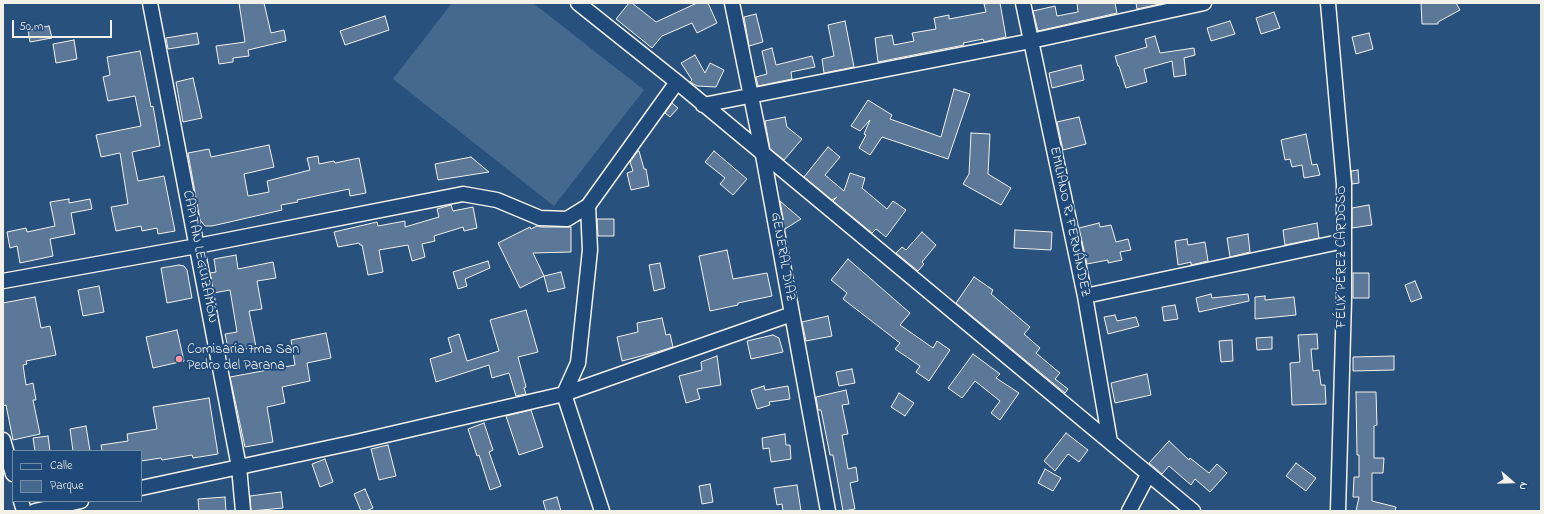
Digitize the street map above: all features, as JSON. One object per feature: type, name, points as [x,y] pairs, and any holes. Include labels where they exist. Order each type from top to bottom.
[{"type":"street","name":"CAPITAN LEGUIZAMÓN","points":[[150,3],[239,467],[243,511]]},
{"type":"street","points":[[578,3],[677,82],[1193,511]]},
{"type":"street","name":"GENERAL DÍAZ","points":[[732,3],[763,155],[828,511]]},
{"type":"street","name":"EMILIANO R. FERNÁNDEZ","points":[[1023,3],[1085,296],[1110,442]]},
{"type":"street","points":[[703,105],[1031,41],[1204,3]]},
{"type":"street","name":"FÉLIX PÉREZ CARDOSO","points":[[1328,3],[1344,184],[1344,300],[1338,511]]},
{"type":"street","points":[[3,282],[463,194],[497,200],[540,218],[567,218],[588,206],[677,82]]},
{"type":"street","points":[[588,206],[590,250],[578,364],[564,394],[602,511]]},
{"type":"street","points":[[1085,296],[1344,241]]},
{"type":"street","points":[[142,488],[564,394],[792,314]]},
{"type":"street","points":[[3,440],[12,471]]},
{"type":"street","points":[[1129,511],[1148,475]]},
{"type":"street","points":[[35,511],[76,502]]},
{"type":"green space","points":[[452,3],[533,3],[644,90],[554,206],[393,79]]},
{"type":"building","points":[[239,3],[264,3],[271,33],[284,30],[286,41],[248,50],[249,56],[233,58],[233,62],[219,64],[216,46],[245,42]]},
{"type":"building","points":[[629,3],[632,3],[656,22],[697,3],[708,3],[717,23],[697,33],[692,23],[662,36],[652,48],[616,19]]},
{"type":"building","points":[[1000,3],[1006,37],[984,42],[983,39],[963,43],[964,45],[878,62],[875,38],[892,35],[894,45],[914,41],[912,33],[936,29],[934,18],[949,15],[949,19],[986,12],[984,4]]},
{"type":"building","points":[[1077,3],[1115,3],[1117,13],[1038,31],[1033,11],[1055,6],[1057,16],[1078,12]]},
{"type":"building","points":[[1136,3],[1164,3],[1137,9]]},
{"type":"building","points":[[1421,3],[1456,3],[1460,10],[1438,22],[1438,24],[1422,24]]},
{"type":"building","points":[[1274,12],[1280,28],[1261,34],[1256,18]]},
{"type":"building","points":[[756,14],[763,42],[749,46],[744,17]]},
{"type":"building","points":[[385,16],[389,30],[345,45],[340,31]]},
{"type":"building","points":[[845,21],[854,67],[824,73],[822,59],[834,56],[828,25]]},
{"type":"building","points":[[1230,21],[1235,34],[1211,41],[1207,28]]},
{"type":"building","points":[[49,26],[52,38],[30,42],[28,30]]},
{"type":"building","points":[[197,33],[199,44],[168,49],[166,38]]},
{"type":"building","points":[[1369,33],[1373,49],[1356,54],[1352,37]]},
{"type":"building","points":[[1155,36],[1160,53],[1194,48],[1195,55],[1184,58],[1186,75],[1174,77],[1172,61],[1144,69],[1147,82],[1126,88],[1115,56],[1147,47],[1145,39]]},
{"type":"building","points":[[74,40],[77,59],[56,63],[53,44]]},
{"type":"building","points":[[772,48],[776,65],[812,56],[815,67],[791,72],[792,79],[758,86],[756,77],[767,74],[762,51]]},
{"type":"building","points":[[140,51],[151,107],[153,106],[160,146],[132,152],[138,181],[164,176],[175,231],[158,234],[157,228],[142,231],[141,226],[116,231],[111,207],[128,204],[120,153],[101,157],[96,135],[141,126],[135,96],[108,101],[103,77],[110,75],[107,57]]},
{"type":"building","points":[[695,55],[705,73],[710,63],[724,70],[716,87],[697,86],[690,82],[692,80],[681,63]]},
{"type":"building","points":[[1081,65],[1084,80],[1052,88],[1049,73]]},
{"type":"building","points":[[193,78],[202,118],[183,122],[176,82]]},
{"type":"building","points":[[954,89],[970,94],[948,159],[882,137],[870,155],[859,148],[866,135],[864,134],[870,120],[860,131],[851,126],[868,100],[892,115],[890,119],[941,137]]},
{"type":"building","points":[[672,103],[678,108],[670,117],[665,113]]},
{"type":"building","points":[[785,117],[787,127],[802,139],[784,160],[770,149],[765,121]]},
{"type":"building","points":[[1079,117],[1086,144],[1063,150],[1057,122]]},
{"type":"building","points":[[971,133],[990,134],[988,174],[1011,188],[1001,205],[963,184],[969,174]]},
{"type":"building","points":[[1306,134],[1312,165],[1317,164],[1320,175],[1304,178],[1302,165],[1292,167],[1290,159],[1285,160],[1281,140]]},
{"type":"building","points":[[269,145],[274,167],[244,174],[248,196],[269,192],[267,181],[310,170],[307,158],[318,156],[319,164],[334,161],[335,163],[359,158],[366,193],[350,196],[349,189],[297,200],[298,202],[281,205],[282,210],[212,226],[205,226],[200,220],[188,153],[209,149],[211,157]]},
{"type":"building","points":[[828,147],[840,157],[825,175],[844,191],[850,173],[865,178],[862,188],[887,209],[893,201],[906,210],[886,237],[876,229],[872,233],[833,201],[837,197],[832,200],[804,177]]},
{"type":"building","points":[[638,151],[644,169],[646,169],[649,186],[631,190],[627,173],[633,171],[630,162]]},
{"type":"building","points":[[714,151],[747,179],[733,195],[720,184],[725,178],[705,162]]},
{"type":"building","points":[[471,157],[489,172],[438,180],[435,164]]},
{"type":"building","points":[[1358,170],[1359,183],[1352,184],[1351,171]]},
{"type":"building","points":[[69,199],[69,203],[90,199],[92,209],[71,213],[75,234],[50,239],[53,256],[20,263],[17,246],[10,248],[7,232],[26,228],[27,232],[55,226],[50,202]]},
{"type":"building","points":[[780,201],[801,219],[785,229]]},
{"type":"building","points":[[451,205],[453,211],[473,207],[477,228],[464,231],[463,227],[434,236],[435,241],[422,244],[425,257],[412,261],[408,245],[379,250],[383,272],[368,275],[362,245],[359,243],[338,247],[334,232],[377,222],[378,226],[405,221],[405,227],[439,217],[437,209]]},
{"type":"building","points":[[1369,205],[1372,225],[1352,228],[1352,208]]},
{"type":"building","points":[[597,219],[614,219],[614,236],[598,236]]},
{"type":"building","points":[[1099,223],[1100,227],[1111,225],[1116,242],[1128,239],[1131,250],[1120,252],[1122,260],[1108,263],[1108,260],[1087,264],[1079,228]]},
{"type":"building","points":[[1317,223],[1319,238],[1285,245],[1283,230]]},
{"type":"building","points":[[537,226],[571,227],[571,252],[533,253],[544,276],[520,288],[498,243],[530,227],[531,229]]},
{"type":"building","points":[[1015,230],[1052,232],[1051,250],[1014,248]]},
{"type":"building","points":[[922,232],[936,245],[922,262],[924,264],[918,271],[896,253],[902,247],[906,250]]},
{"type":"building","points":[[1248,234],[1250,252],[1230,257],[1227,238]]},
{"type":"building","points":[[1187,239],[1188,245],[1205,242],[1208,261],[1191,265],[1191,262],[1178,265],[1175,241]]},
{"type":"building","points":[[727,250],[733,279],[767,273],[772,296],[710,311],[699,256]]},
{"type":"building","points":[[236,255],[238,269],[273,262],[276,278],[257,281],[262,309],[249,311],[256,347],[229,352],[225,334],[237,332],[230,290],[214,293],[210,273],[216,272],[214,259]]},
{"type":"building","points":[[848,259],[910,313],[900,325],[933,348],[937,341],[950,350],[929,381],[916,372],[920,366],[895,349],[900,343],[843,299],[847,293],[831,280]]},
{"type":"building","points":[[488,261],[490,268],[465,279],[467,286],[458,289],[453,272]]},
{"type":"building","points":[[660,263],[665,288],[654,291],[649,265]]},
{"type":"building","points":[[179,265],[184,266],[187,270],[192,298],[167,303],[161,268]]},
{"type":"building","points":[[561,272],[565,288],[548,292],[544,276]]},
{"type":"building","points":[[1353,273],[1369,273],[1369,298],[1353,298]]},
{"type":"building","points":[[974,277],[993,290],[991,294],[1030,327],[1024,334],[1040,348],[1036,353],[1060,373],[1055,379],[1068,389],[1065,393],[956,303]]},
{"type":"building","points":[[1415,281],[1422,298],[1411,302],[1405,285]]},
{"type":"building","points":[[99,286],[104,312],[83,316],[78,290]]},
{"type":"building","points":[[1211,294],[1212,298],[1248,294],[1249,301],[1199,312],[1196,298]]},
{"type":"building","points":[[1265,296],[1265,300],[1294,297],[1296,315],[1255,319],[1255,297]]},
{"type":"building","points":[[35,297],[41,328],[50,326],[56,355],[26,361],[27,364],[23,365],[26,385],[33,383],[36,400],[33,400],[40,434],[13,440],[6,405],[3,406],[3,303]]},
{"type":"building","points":[[1175,305],[1178,319],[1164,321],[1162,307]]},
{"type":"building","points":[[526,310],[538,352],[518,357],[526,387],[524,388],[526,394],[516,396],[509,373],[492,378],[489,365],[436,382],[430,359],[452,352],[448,338],[459,334],[467,361],[499,351],[490,320]]},
{"type":"building","points":[[1115,315],[1117,321],[1136,317],[1139,326],[1108,334],[1104,317]]},
{"type":"building","points":[[828,316],[832,336],[806,341],[802,322]]},
{"type":"building","points":[[662,318],[666,335],[670,334],[673,347],[622,361],[617,337],[638,332],[637,323]]},
{"type":"building","points":[[177,330],[184,361],[153,368],[146,337]]},
{"type":"building","points":[[326,333],[331,358],[307,363],[310,381],[282,387],[285,403],[267,407],[273,442],[245,447],[230,377],[295,365],[291,340]]},
{"type":"building","points":[[1317,334],[1318,349],[1311,349],[1313,371],[1319,370],[1321,385],[1325,385],[1326,404],[1292,405],[1290,363],[1300,362],[1298,335]]},
{"type":"building","points":[[773,335],[779,338],[783,352],[751,359],[747,341]]},
{"type":"building","points":[[1272,337],[1272,349],[1257,350],[1256,338]]},
{"type":"building","points":[[1232,340],[1233,361],[1221,362],[1219,341]]},
{"type":"building","points":[[973,354],[1000,374],[996,378],[1019,393],[1000,420],[991,413],[1000,401],[975,381],[962,398],[948,388]]},
{"type":"building","points":[[717,356],[721,385],[697,389],[700,399],[686,403],[679,376],[702,370],[701,362]]},
{"type":"building","points":[[1394,356],[1394,370],[1353,371],[1353,357]]},
{"type":"building","points":[[852,369],[855,383],[839,386],[836,372]]},
{"type":"building","points":[[1147,374],[1151,395],[1115,403],[1111,383]]},
{"type":"building","points":[[764,386],[765,390],[788,386],[790,399],[769,402],[770,405],[757,409],[751,390]]},
{"type":"building","points":[[846,390],[849,404],[842,405],[848,434],[842,435],[848,469],[856,467],[858,481],[850,483],[855,509],[843,511],[833,455],[830,455],[821,410],[818,410],[816,397]]},
{"type":"building","points":[[1356,392],[1376,392],[1377,425],[1374,426],[1374,458],[1384,458],[1383,473],[1372,473],[1372,501],[1396,507],[1395,511],[1356,511],[1359,497],[1353,497],[1354,477],[1359,477],[1359,455],[1357,455]]},
{"type":"building","points":[[899,393],[914,403],[905,416],[891,407]]},
{"type":"building","points":[[209,398],[218,454],[193,458],[192,455],[162,460],[161,458],[142,461],[142,450],[102,450],[101,445],[128,441],[127,434],[157,429],[153,407]]},
{"type":"building","points":[[531,410],[543,447],[519,455],[506,416]]},
{"type":"building","points":[[484,423],[493,450],[489,452],[501,486],[490,490],[479,455],[477,456],[468,429]]},
{"type":"building","points":[[86,426],[90,450],[73,450],[70,429]]},
{"type":"building","points":[[1066,433],[1088,450],[1079,462],[1068,454],[1055,471],[1044,461]]},
{"type":"building","points":[[785,434],[786,445],[790,445],[791,459],[771,462],[769,448],[763,449],[762,438]]},
{"type":"building","points":[[48,436],[50,450],[35,450],[33,438]]},
{"type":"building","points":[[1169,441],[1189,460],[1190,458],[1209,473],[1217,464],[1227,473],[1210,492],[1195,479],[1191,485],[1169,466],[1162,474],[1149,463]]},
{"type":"building","points":[[388,445],[396,476],[379,480],[371,449]]},
{"type":"building","points":[[325,459],[333,482],[320,487],[312,464]]},
{"type":"building","points":[[1296,463],[1316,478],[1306,491],[1286,476]]},
{"type":"building","points":[[1045,469],[1061,478],[1053,491],[1038,483]]},
{"type":"building","points":[[710,484],[713,502],[702,504],[699,486]]},
{"type":"building","points":[[797,485],[801,511],[783,511],[782,504],[777,505],[774,488]]},
{"type":"building","points":[[365,489],[373,508],[366,511],[361,511],[354,494]]},
{"type":"building","points":[[281,492],[283,508],[251,511],[250,496]]},
{"type":"building","points":[[225,497],[226,511],[199,511],[198,499]]},
{"type":"building","points":[[557,497],[561,511],[546,511],[543,501]]},
{"type":"place","name":"Comisaría 7ma San Pedro del Parana","points":[[179,359]]}]
